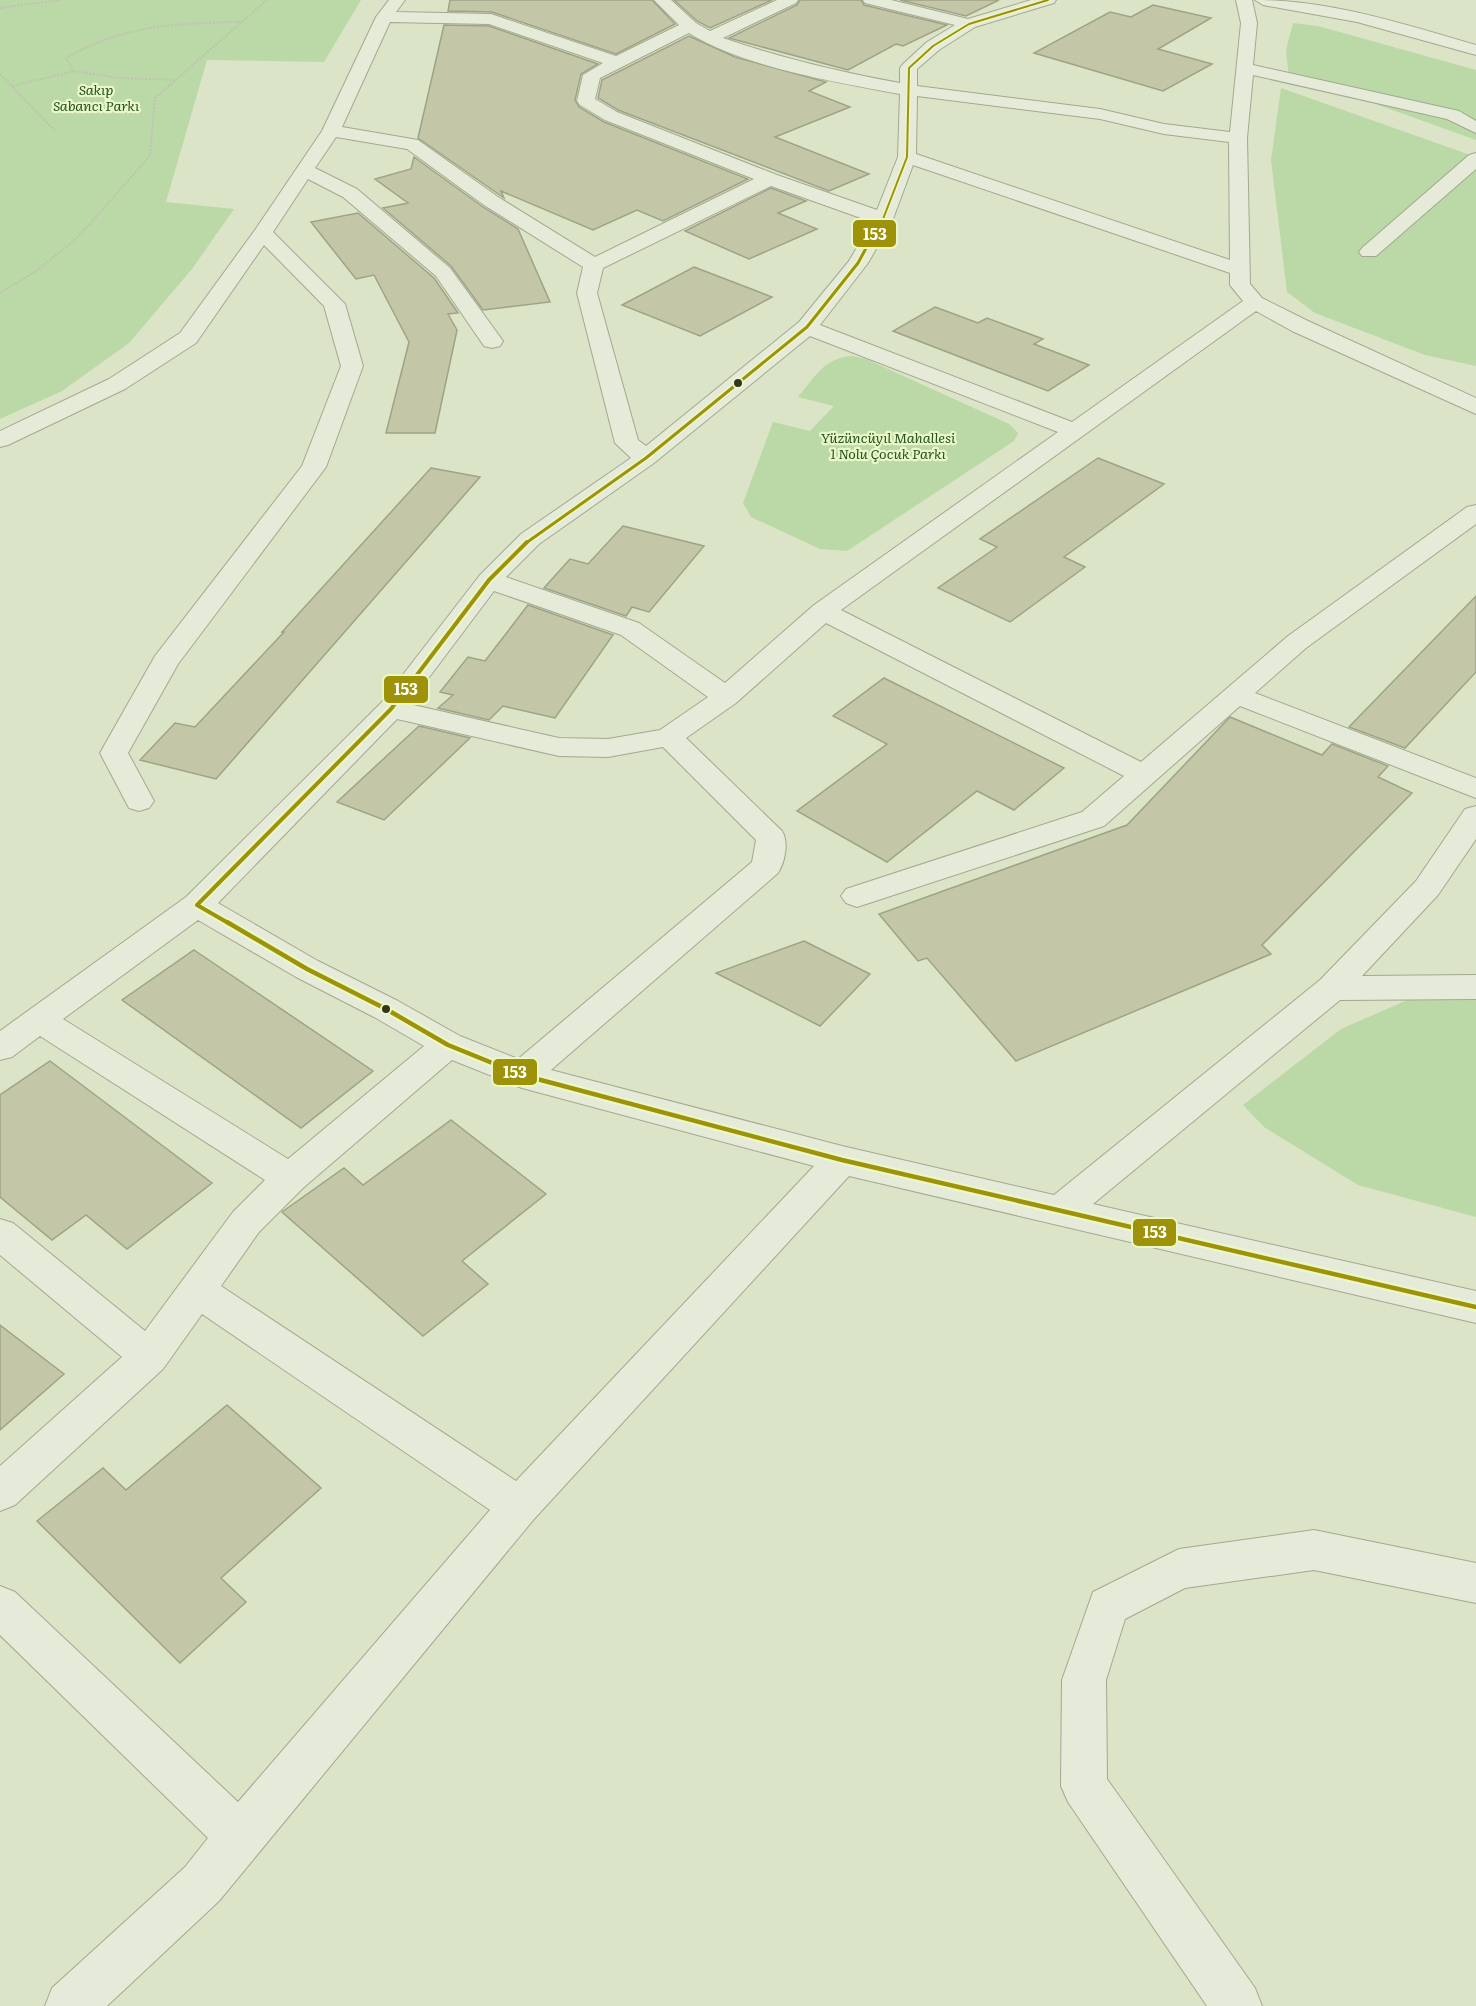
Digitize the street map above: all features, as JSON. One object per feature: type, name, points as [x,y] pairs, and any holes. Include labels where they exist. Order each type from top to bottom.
[{"type":"street","points":[[0,440],[117,384],[188,338],[264,233],[332,131],[384,17],[397,0]]},
{"type":"street","points":[[662,0],[690,26],[709,38],[767,59],[833,75],[908,90],[1100,114],[1164,129],[1238,138]]},
{"type":"street","points":[[709,38],[790,0]]},
{"type":"street","points":[[871,0],[969,24]]},
{"type":"street","points":[[0,1048],[197,905],[391,709],[489,580],[530,539],[646,458],[807,327],[858,263],[883,219],[907,157],[909,68],[933,46],[969,24],[1042,0]]},
{"type":"street","points":[[1244,0],[1249,23],[1238,138],[1240,285],[1255,302],[1300,326],[1476,407]]},
{"type":"street","points":[[1263,0],[1359,17],[1476,50]]},
{"type":"street","points":[[384,17],[491,19],[616,62]]},
{"type":"street","points":[[690,26],[592,75],[586,101],[611,116],[771,179],[883,219]]},
{"type":"street","points":[[1245,68],[1453,115],[1476,128]]},
{"type":"street","points":[[332,131],[412,144],[491,201],[594,265]]},
{"type":"street","points":[[907,157],[1240,270]]},
{"type":"street","points":[[1369,252],[1476,159]]},
{"type":"street","points":[[304,170],[350,193],[443,272],[492,340]]},
{"type":"street","points":[[594,265],[771,179]]},
{"type":"street","points":[[139,801],[114,753],[165,662],[314,467],[352,366],[334,304],[264,233]]},
{"type":"street","points":[[594,265],[587,293],[624,432],[627,443],[646,458]]},
{"type":"street","points":[[391,709],[559,747],[608,748],[669,737],[726,697],[823,611],[1255,302]]},
{"type":"street","points":[[807,327],[1075,431]]},
{"type":"street","points":[[857,896],[1093,819],[1297,642],[1476,512]]},
{"type":"street","points":[[489,580],[630,629],[726,697]]},
{"type":"street","points":[[823,611],[1143,774]]},
{"type":"street","points":[[1236,694],[1476,789]]},
{"type":"street","points":[[522,1076],[767,866],[771,838],[669,737]]},
{"type":"street","points":[[1059,1211],[1332,988],[1428,888],[1476,816]]},
{"type":"street","points":[[197,905],[306,969],[386,1009],[448,1045],[522,1076],[842,1160],[1476,1307]]},
{"type":"street","points":[[1332,988],[1476,987]]},
{"type":"street","points":[[39,1020],[290,1178]]},
{"type":"street","points":[[0,1491],[149,1357],[246,1222],[290,1178],[448,1045]]},
{"type":"street","points":[[70,2006],[202,1884],[519,1506],[842,1160]]},
{"type":"street","points":[[0,1234],[149,1357]]},
{"type":"street","points":[[196,1290],[519,1506]]},
{"type":"street","points":[[1238,2006],[1084,1786],[1084,1680],[1108,1606],[1179,1569],[1314,1550],[1476,1583]]},
{"type":"street","points":[[0,1606],[240,1836]]},
{"type":"path","points":[[0,8],[60,0]]},
{"type":"path","points":[[0,292],[36,271],[78,237],[150,156],[155,98],[267,0]]},
{"type":"path","points":[[74,71],[66,58],[83,46],[142,27],[183,23],[242,22]]},
{"type":"path","points":[[12,86],[74,71],[119,78],[176,80]]},
{"type":"path","points":[[0,74],[55,131]]},
{"type":"green space","name":"Sakıp Sabancı Parkı","points":[[0,0],[361,0],[324,62],[207,60],[166,202],[234,209],[192,269],[129,343],[62,391],[0,419]]},
{"type":"green space","points":[[1293,23],[1318,26],[1476,70],[1476,140],[1370,102],[1289,77],[1286,50]]},
{"type":"green space","points":[[1281,88],[1476,157],[1476,366],[1425,355],[1315,313],[1287,292],[1271,160]]},
{"type":"green space","name":"Yüzüncüyıl Mahallesi 1 Nolu Çocuk Parkı","points":[[852,356],[866,359],[1009,424],[1018,433],[1014,441],[847,551],[820,549],[751,517],[743,503],[773,422],[810,431],[834,406],[798,397],[827,365],[834,360]]},
{"type":"green space","points":[[1476,984],[1476,1217],[1358,1185],[1264,1127],[1243,1105],[1341,1029],[1412,998]]},
{"type":"building","points":[[450,0],[652,0],[675,24],[616,54],[492,12],[448,11]]},
{"type":"building","points":[[674,0],[772,0],[710,28],[697,21]]},
{"type":"building","points":[[800,0],[861,0],[864,5],[947,25],[903,46],[896,44],[848,70],[729,38],[797,5]]},
{"type":"building","points":[[900,0],[999,0],[966,16]]},
{"type":"building","points":[[1153,5],[1211,18],[1158,49],[1212,64],[1163,91],[1034,53],[1110,12],[1131,17]]},
{"type":"building","points":[[444,25],[489,26],[598,64],[581,74],[575,100],[579,107],[604,122],[748,179],[663,221],[637,210],[593,230],[501,191],[504,198],[418,138]]},
{"type":"building","points":[[689,36],[735,57],[826,82],[809,91],[850,107],[775,137],[869,174],[829,191],[618,110],[598,98],[602,80]]},
{"type":"building","points":[[414,157],[483,207],[518,229],[550,302],[483,310],[451,266],[383,208],[408,203],[375,179],[411,169]]},
{"type":"building","points":[[771,188],[806,201],[778,213],[817,229],[749,259],[685,231]]},
{"type":"building","points":[[358,213],[434,278],[458,313],[448,314],[457,330],[435,433],[386,433],[409,342],[374,275],[356,279],[311,222]]},
{"type":"building","points":[[694,267],[772,297],[700,336],[622,305]]},
{"type":"building","points":[[935,307],[978,323],[987,318],[1043,339],[1034,344],[1089,365],[1048,391],[893,331]]},
{"type":"building","points":[[1098,458],[1164,484],[1064,557],[1085,567],[1010,622],[938,588],[997,547],[980,539]]},
{"type":"building","points":[[431,468],[480,477],[216,779],[140,760],[175,723],[195,727],[284,632],[282,632]]},
{"type":"building","points":[[623,526],[704,546],[649,612],[632,607],[626,616],[544,588],[570,559],[588,564]]},
{"type":"building","points":[[1476,596],[1476,672],[1405,748],[1349,727]]},
{"type":"building","points":[[528,605],[613,635],[555,718],[503,706],[489,720],[438,708],[453,695],[440,692],[468,657],[485,661]]},
{"type":"building","points":[[884,678],[1064,768],[1014,810],[977,791],[887,862],[797,811],[887,744],[833,716]]},
{"type":"building","points":[[1230,717],[1322,755],[1332,744],[1388,766],[1378,777],[1412,793],[1262,945],[1271,954],[1016,1061],[927,958],[918,961],[879,914],[1127,825]]},
{"type":"building","points":[[419,726],[470,738],[384,820],[337,802]]},
{"type":"building","points":[[804,941],[870,974],[820,1026],[716,973]]},
{"type":"building","points":[[194,950],[373,1071],[301,1128],[122,1000]]},
{"type":"building","points":[[50,1061],[212,1183],[127,1249],[86,1215],[52,1240],[0,1197],[0,1095]]},
{"type":"building","points":[[451,1120],[546,1194],[462,1261],[488,1284],[423,1336],[282,1212],[344,1168],[363,1185]]},
{"type":"building","points":[[0,1325],[64,1374],[0,1430]]},
{"type":"building","points":[[227,1405],[321,1488],[221,1578],[246,1602],[180,1663],[37,1521],[103,1468],[126,1490]]},
{"type":"transit line","name":"153","points":[[1048,0],[969,24],[933,46],[909,68],[907,157],[883,219],[858,263],[807,327],[646,458],[530,539],[489,580],[391,709],[197,905],[307,969],[386,1009],[448,1045],[522,1075],[842,1160],[1476,1307]]}]
